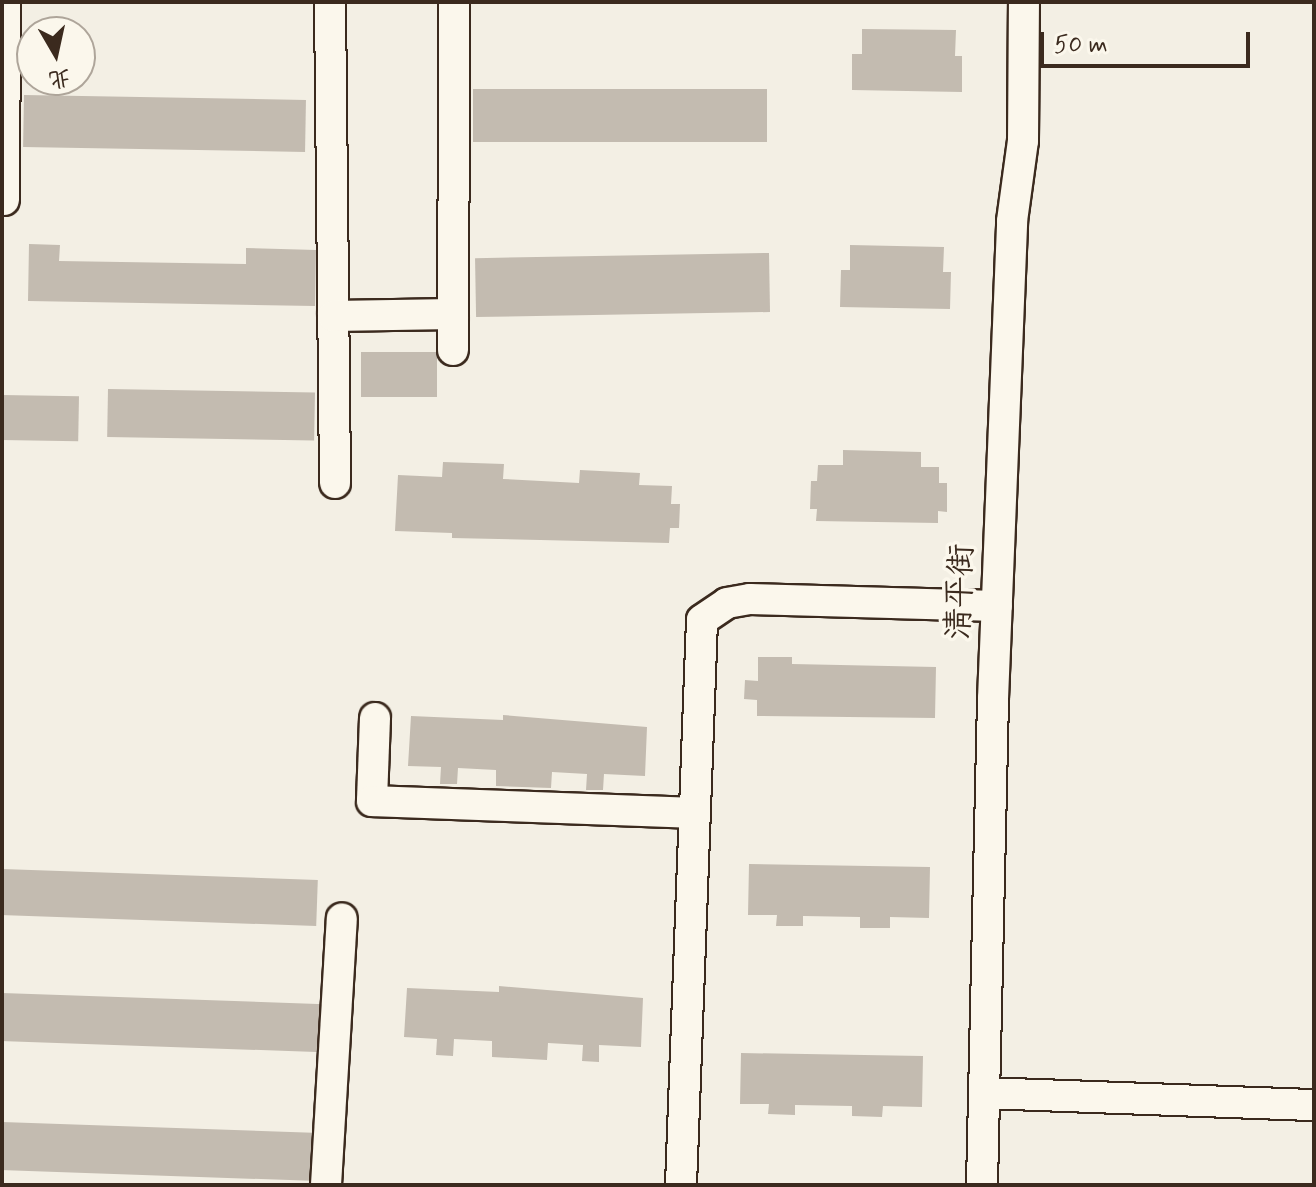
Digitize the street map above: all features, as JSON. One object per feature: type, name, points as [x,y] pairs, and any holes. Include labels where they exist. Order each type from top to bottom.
[{"type":"street","points":[[4,200],[5,2]]},
{"type":"street","points":[[330,2],[335,483]]},
{"type":"street","points":[[453,350],[454,2]]},
{"type":"street","name":"清平街","points":[[982,1185],[997,606],[1012,221],[1024,116],[1024,2]]},
{"type":"street","points":[[333,316],[453,314]]},
{"type":"street","points":[[681,1185],[702,620],[712,612],[750,599],[997,606]]},
{"type":"street","points":[[375,718],[372,801],[695,813]]},
{"type":"street","points":[[326,1185],[342,918]]},
{"type":"street","points":[[984,1093],[1314,1105]]},
{"type":"building","points":[[862,29],[956,30],[955,56],[962,56],[962,92],[852,90],[852,54],[862,54]]},
{"type":"building","points":[[473,89],[767,89],[767,142],[473,142]]},
{"type":"building","points":[[24,96],[306,100],[305,152],[23,147]]},
{"type":"building","points":[[29,244],[60,245],[59,261],[246,264],[246,248],[316,250],[315,306],[28,301]]},
{"type":"building","points":[[850,245],[944,247],[943,272],[951,272],[950,309],[840,307],[841,270],[850,270]]},
{"type":"building","points":[[769,253],[770,312],[476,317],[475,258]]},
{"type":"building","points":[[361,352],[437,352],[437,397],[361,397]]},
{"type":"building","points":[[108,389],[315,393],[314,441],[107,437]]},
{"type":"building","points":[[2,395],[79,396],[78,441],[2,440]]},
{"type":"building","points":[[843,450],[921,452],[921,467],[939,467],[939,483],[947,483],[947,512],[938,511],[938,523],[816,521],[817,509],[810,509],[811,481],[817,481],[818,465],[843,465]]},
{"type":"building","points":[[443,462],[504,464],[503,479],[579,483],[580,470],[640,473],[639,485],[672,486],[671,504],[680,504],[679,528],[670,528],[669,543],[452,538],[452,533],[395,531],[398,475],[442,477]]},
{"type":"building","points":[[758,657],[792,657],[792,664],[936,667],[935,718],[757,716],[757,700],[744,699],[745,680],[758,681]]},
{"type":"building","points":[[503,715],[647,727],[645,776],[604,774],[603,790],[586,790],[587,774],[552,772],[551,788],[496,786],[496,770],[458,768],[457,784],[440,784],[441,767],[408,766],[411,716],[503,720]]},
{"type":"building","points":[[749,864],[930,867],[929,918],[890,917],[890,928],[860,928],[860,917],[803,916],[803,926],[776,926],[777,915],[748,915]]},
{"type":"building","points":[[2,869],[318,880],[316,926],[2,915]]},
{"type":"building","points":[[499,986],[643,998],[641,1047],[599,1045],[599,1062],[582,1061],[583,1045],[548,1043],[547,1060],[492,1057],[492,1041],[454,1039],[453,1056],[436,1055],[437,1039],[404,1037],[407,988],[499,992]]},
{"type":"building","points":[[2,993],[325,1004],[323,1052],[2,1041]]},
{"type":"building","points":[[741,1053],[923,1056],[922,1107],[883,1106],[882,1117],[852,1116],[852,1106],[795,1105],[795,1115],[768,1114],[769,1104],[740,1104]]},
{"type":"building","points":[[2,1122],[320,1133],[318,1181],[2,1170]]}]
